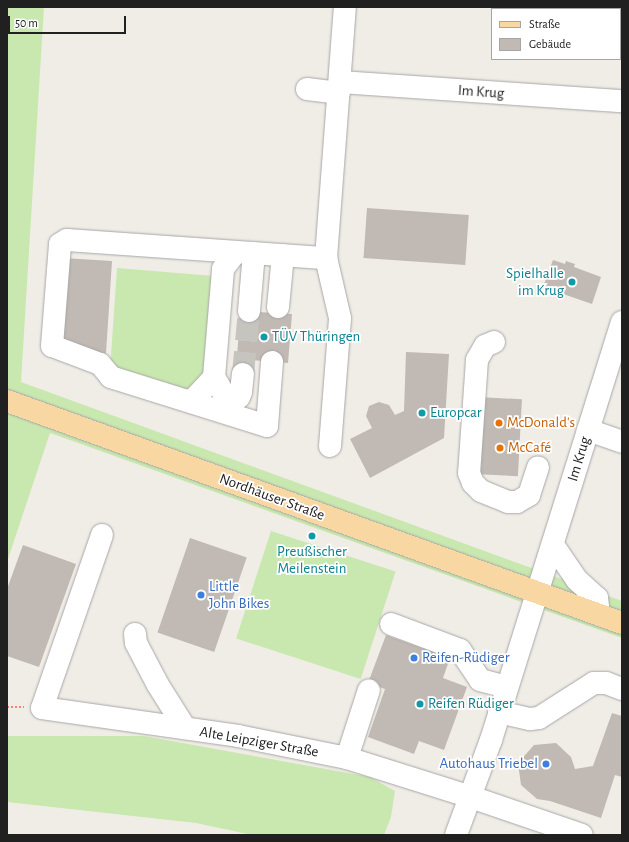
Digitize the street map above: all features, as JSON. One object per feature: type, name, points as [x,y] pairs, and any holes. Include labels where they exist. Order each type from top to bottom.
[{"type":"main road","name":"Nordhäuser Straße","points":[[7,401],[622,623]]},
{"type":"street","points":[[330,446],[340,318],[326,258],[345,7]]},
{"type":"street","name":"Im Krug","points":[[307,89],[340,88],[622,101]]},
{"type":"street","points":[[272,362],[267,426],[111,377],[100,364],[52,346],[58,250],[60,244],[68,240],[326,258]]},
{"type":"street","points":[[245,252],[248,311]]},
{"type":"street","points":[[243,374],[242,392],[238,397],[231,398],[225,396],[214,377],[223,269],[245,252]]},
{"type":"street","points":[[278,307],[283,255]]},
{"type":"street","name":"Im Krug","points":[[537,592],[622,324]]},
{"type":"street","points":[[494,342],[480,351],[475,370],[469,473],[473,483],[480,491],[508,502],[516,502],[530,495],[538,467]]},
{"type":"street","points":[[191,402],[214,377]]},
{"type":"street","points":[[588,430],[622,442]]},
{"type":"street","name":"Alte Leipziger Straße","points":[[102,535],[42,708],[238,736],[347,758],[471,797],[582,835]]},
{"type":"street","points":[[553,545],[577,580],[597,598],[599,614]]},
{"type":"street","points":[[456,835],[471,797],[537,592]]},
{"type":"street","points":[[391,624],[460,650],[480,680],[506,687]]},
{"type":"street","points":[[135,634],[136,643],[158,685],[185,728]]},
{"type":"street","points":[[499,712],[530,719],[539,718],[594,683],[606,683],[622,689]]},
{"type":"street","points":[[347,758],[369,690]]},
{"type":"green space","points":[[7,7],[44,7],[21,382],[622,601],[622,638],[50,433],[7,562]]},
{"type":"green space","points":[[117,268],[214,276],[207,373],[182,394],[110,370]]},
{"type":"green space","points":[[271,531],[396,571],[361,679],[236,638]]},
{"type":"green space","points":[[7,736],[144,736],[370,777],[395,791],[391,817],[384,835],[252,835],[196,823],[7,802]]},
{"type":"building","points":[[367,208],[469,215],[465,265],[364,258]]},
{"type":"building","points":[[63,258],[112,261],[106,353],[89,352],[57,341]]},
{"type":"building","name":"Spielhalle im Krug","points":[[553,260],[565,264],[566,261],[575,264],[574,267],[601,277],[592,304],[543,287]]},
{"type":"building","name":"TÜV Thüringen","points":[[240,311],[292,314],[288,363],[251,360],[250,374],[236,373]]},
{"type":"building","name":"Europcar","points":[[406,352],[449,354],[444,438],[370,478],[350,439],[372,428],[366,416],[369,406],[379,402],[389,405],[395,415],[404,411]]},
{"type":"building","name":"McDonald's","points":[[478,397],[522,399],[518,476],[474,474]]},
{"type":"building","name":"Little John Bikes","points":[[190,538],[247,558],[214,652],[157,633]]},
{"type":"building","points":[[23,545],[76,564],[39,667],[7,656],[7,589]]},
{"type":"building","name":"Reifen Rüdiger","points":[[386,635],[450,658],[443,678],[467,687],[444,750],[419,741],[414,754],[368,737],[385,689],[368,683]]},
{"type":"building","name":"Autohaus Triebel","points":[[612,713],[622,716],[622,777],[615,775],[601,818],[550,801],[537,799],[521,785],[518,763],[534,745],[556,743],[571,757],[575,769],[593,766]]},
{"type":"tunnel","points":[[243,374],[249,311]]},
{"type":"place","name":"Spielhalle im Krug","points":[[572,282]]},
{"type":"place","name":"TÜV Thüringen","points":[[264,337]]},
{"type":"place","name":"Europcar","points":[[422,413]]},
{"type":"place","name":"McDonald's","points":[[499,423]]},
{"type":"place","name":"McCafé","points":[[500,448]]},
{"type":"place","name":"Preußischer Meilenstein","points":[[312,536]]},
{"type":"place","name":"Little John Bikes","points":[[201,595]]},
{"type":"place","name":"Reifen-Rüdiger","points":[[414,658]]},
{"type":"place","name":"Reifen Rüdiger","points":[[420,704]]},
{"type":"place","name":"Autohaus Triebel","points":[[546,764]]}]
